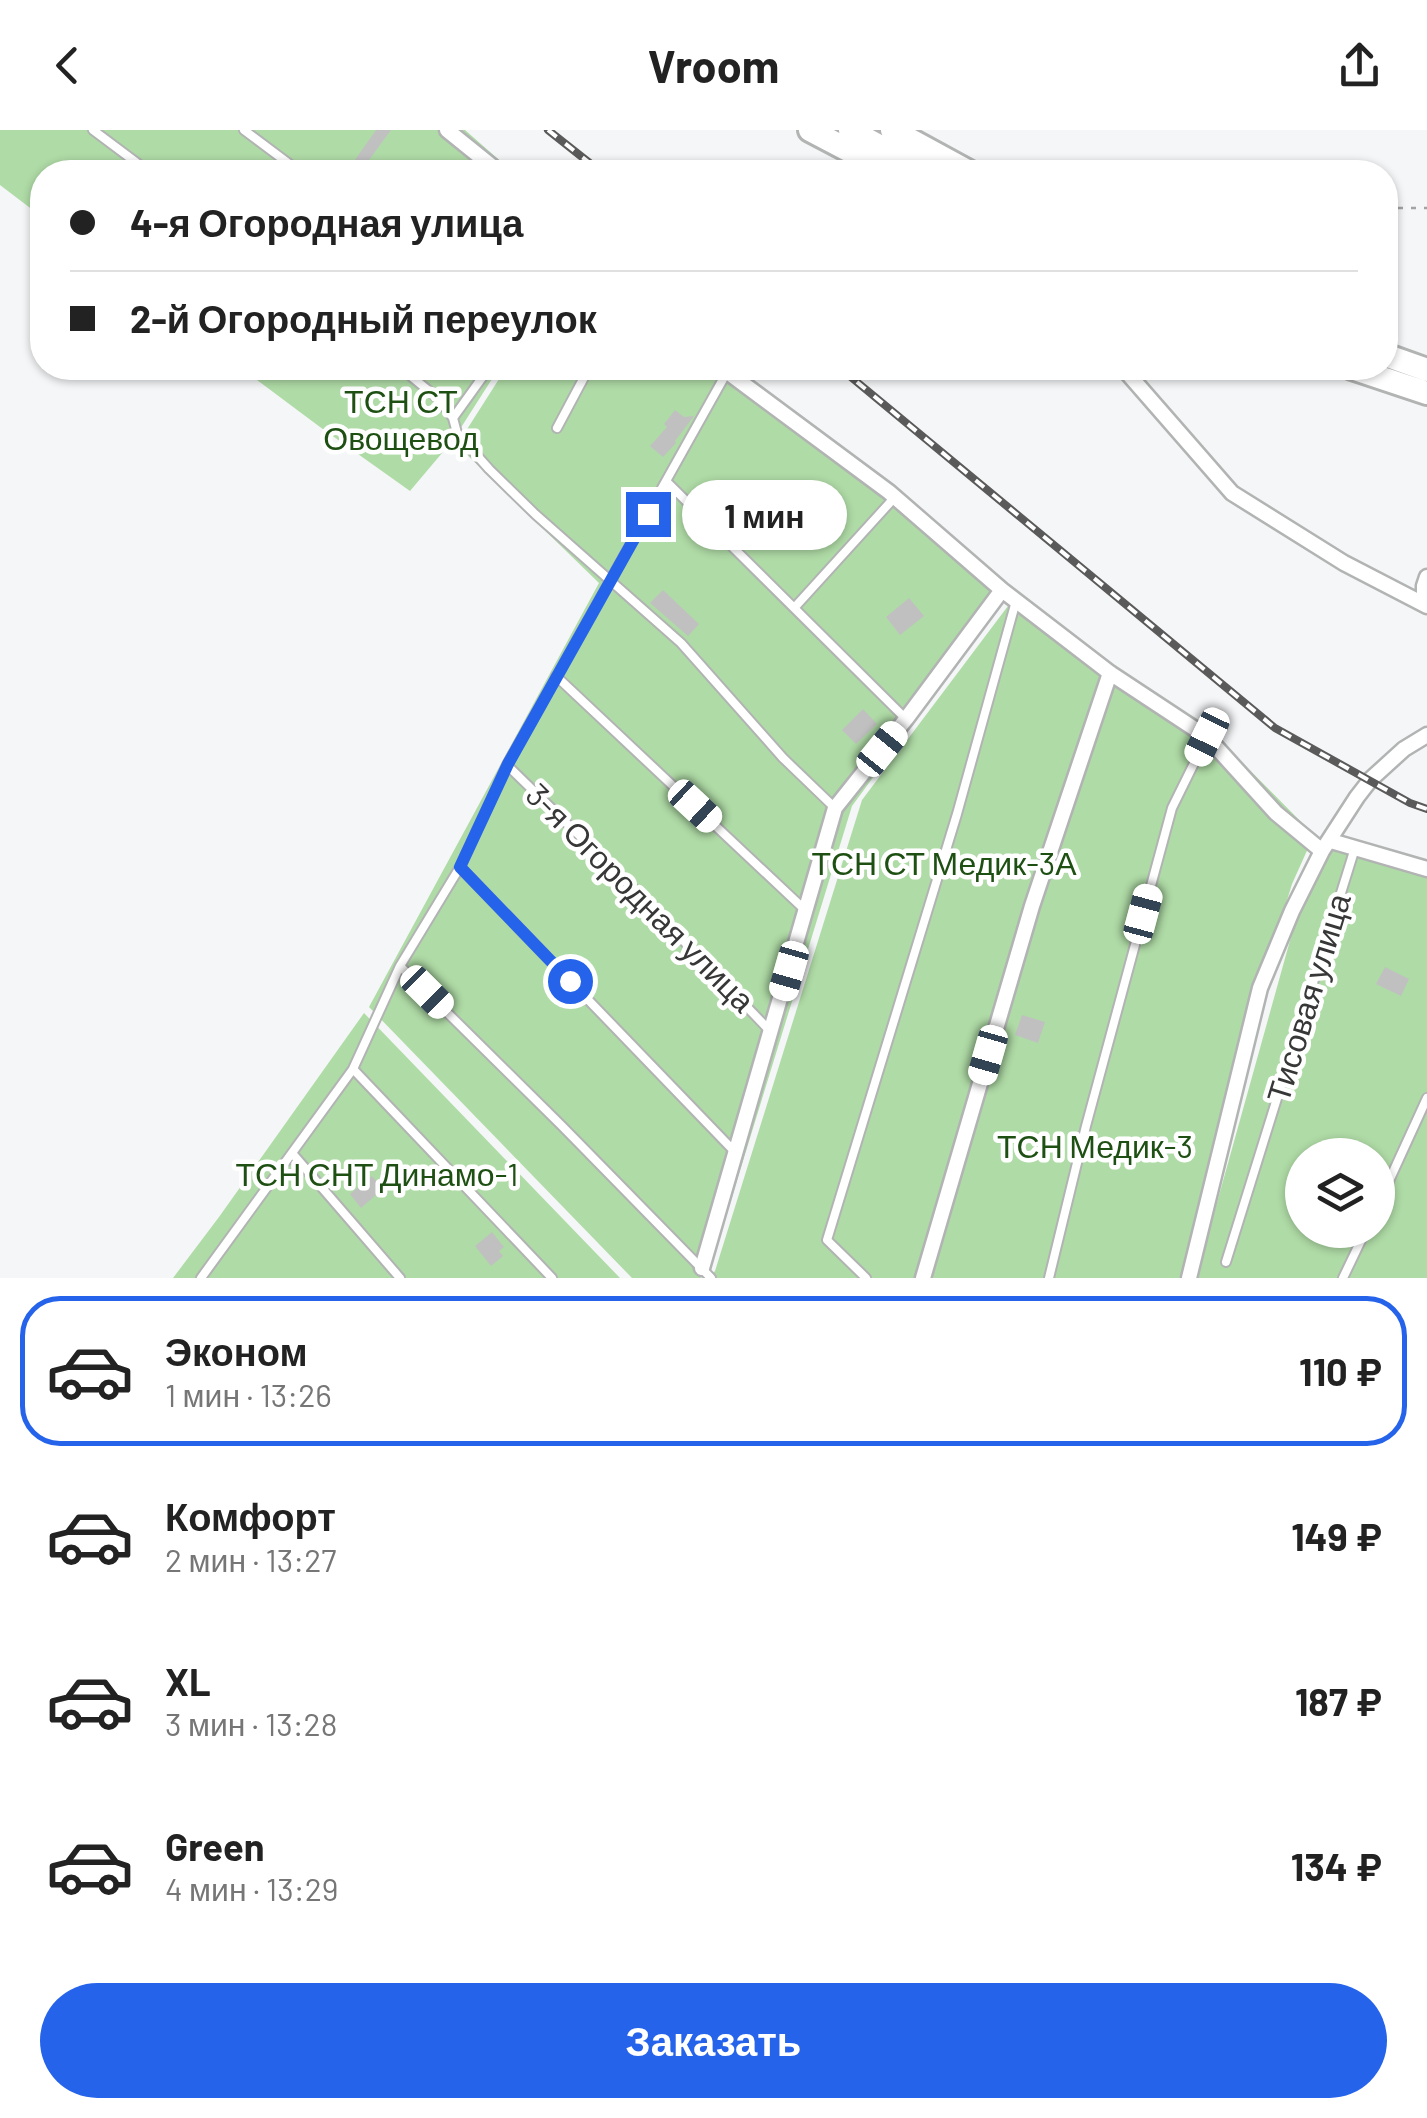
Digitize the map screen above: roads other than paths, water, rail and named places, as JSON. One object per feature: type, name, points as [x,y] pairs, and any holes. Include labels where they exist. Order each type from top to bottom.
[{"type":"main road","points":[[810,130],[853,152],[882,160]]},
{"type":"main road","points":[[892,130],[947,160]]},
{"type":"main road","points":[[1398,360],[1427,370]]},
{"type":"main road","points":[[1388,380],[1427,393]]},
{"type":"street","points":[[447,130],[484,160]]},
{"type":"street","points":[[737,380],[895,497],[1002,590],[1110,673],[1207,737],[1276,813],[1326,846],[1355,848],[1427,869]]},
{"type":"street","points":[[1133,380],[1232,493],[1344,563],[1426,605]]},
{"type":"street","points":[[1426,605],[1427,577]]},
{"type":"street","points":[[706,1273],[736,1153],[835,808],[1002,590]]},
{"type":"street","points":[[923,1278],[1032,906],[1110,673]]},
{"type":"street","points":[[1189,1278],[1260,988],[1292,910],[1356,797],[1404,749],[1427,735]]},
{"type":"lane","points":[[93,130],[133,160]]},
{"type":"lane","points":[[244,130],[284,160]]},
{"type":"lane","points":[[415,380],[440,400],[453,418],[457,433],[488,469],[681,643],[783,758],[835,808]]},
{"type":"lane","points":[[453,418],[480,380]]},
{"type":"lane","points":[[557,428],[582,380]]},
{"type":"lane","points":[[202,1278],[353,1069],[400,966],[460,867],[508,764],[719,380]]},
{"type":"lane","points":[[666,480],[906,719]]},
{"type":"lane","points":[[795,607],[895,497]]},
{"type":"lane","points":[[866,1278],[827,1240],[957,814],[1016,601]]},
{"type":"lane","points":[[556,676],[806,911]]},
{"type":"lane","points":[[1049,1278],[1172,808],[1207,737]]},
{"type":"lane","name":"3-я Огородная улица","points":[[508,764],[771,1032]]},
{"type":"lane","name":"Тисовая улица","points":[[1226,1262],[1355,848]]},
{"type":"lane","points":[[460,867],[736,1153]]},
{"type":"lane","points":[[400,966],[706,1273]]},
{"type":"lane","points":[[353,1069],[552,1278]]},
{"type":"lane","points":[[1395,1167],[1427,1098]]},
{"type":"lane","points":[[292,1153],[400,1278]]},
{"type":"lane","points":[[1343,1278],[1357,1248]]},
{"type":"railway","points":[[548,130],[586,160]]},
{"type":"railway","points":[[854,380],[1275,728],[1427,809]]},
{"type":"park label","name":"ТСН СТ Овощевод","points":[[401,420]]},
{"type":"park label","name":"ТСН СТ Медик-3А","points":[[944,864]]},
{"type":"park label","name":"ТСН Медик-3","points":[[1095,1147]]},
{"type":"park label","name":"ТСН СНТ Динамо-1","points":[[377,1175]]}]
